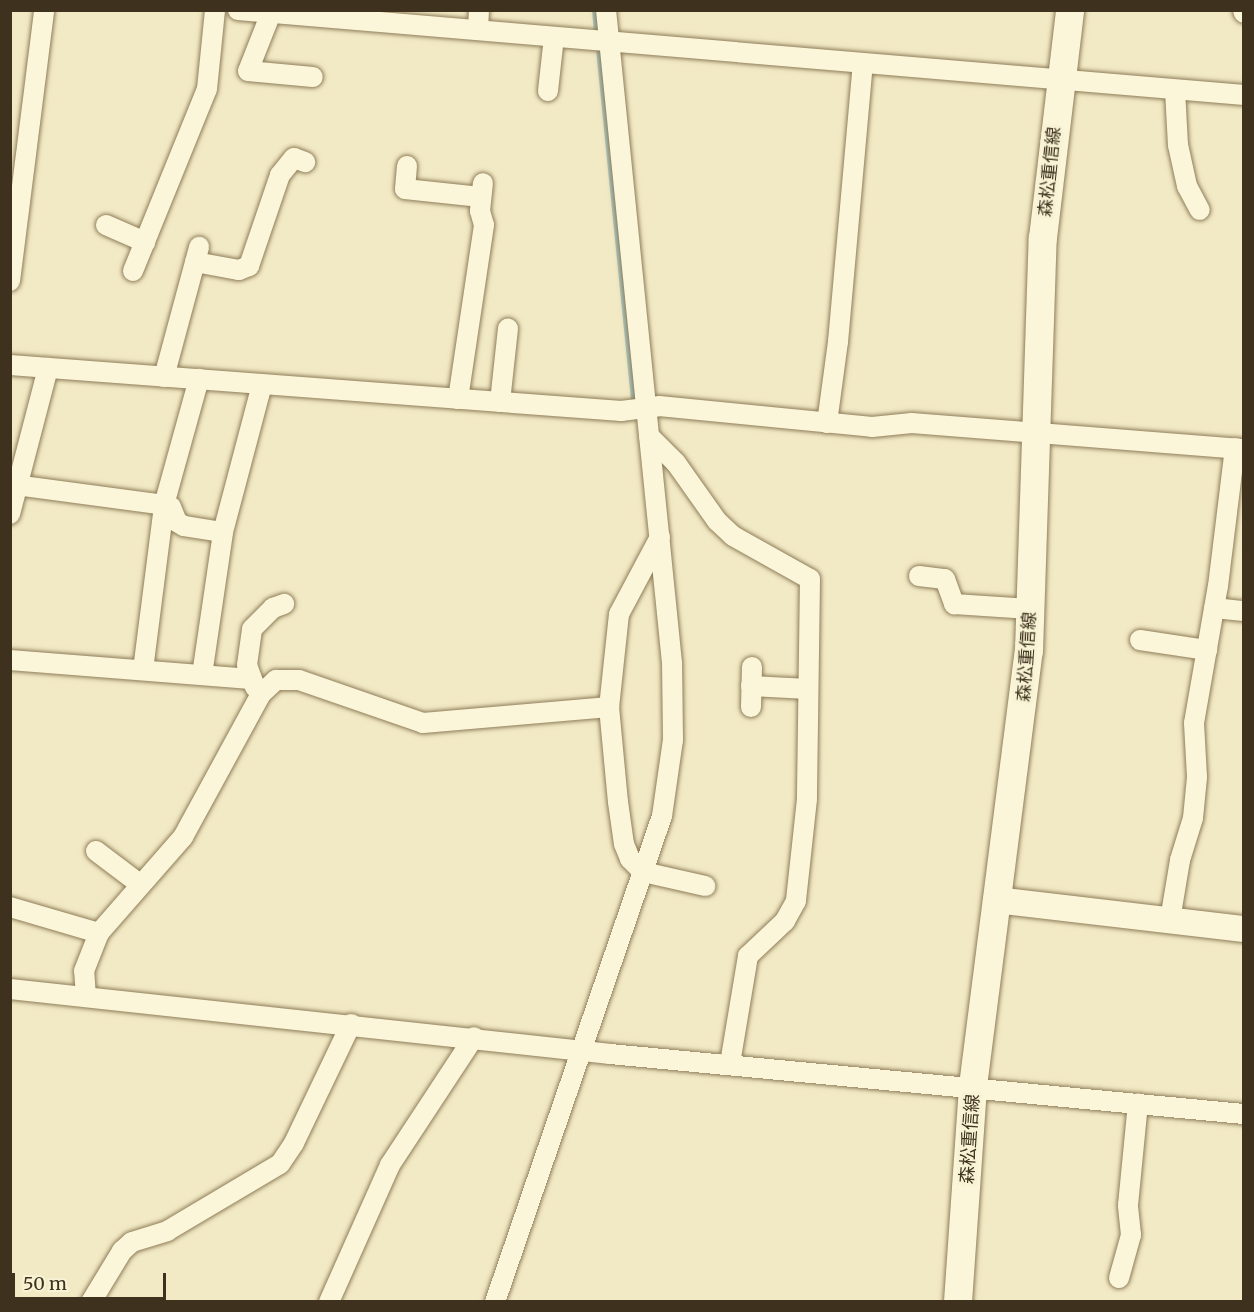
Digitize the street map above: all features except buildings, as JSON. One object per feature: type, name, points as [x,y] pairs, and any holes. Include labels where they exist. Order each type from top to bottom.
[{"type":"main road","name":"森松重信線","points":[[958,1302],[973,1086],[1021,725],[1030,609],[1042,238],[1070,10]]},
{"type":"street","points":[[10,281],[44,10]]},
{"type":"street","points":[[133,271],[207,89],[215,10]]},
{"type":"street","points":[[495,1302],[662,816],[673,740],[672,663],[606,10]]},
{"type":"street","points":[[313,77],[248,71],[254,11],[478,20],[554,37],[1244,95]]},
{"type":"street","points":[[548,91],[554,37]]},
{"type":"street","points":[[827,423],[838,342],[863,64]]},
{"type":"street","points":[[1175,90],[1178,145],[1187,186],[1200,210]]},
{"type":"street","points":[[164,377],[197,254],[239,270],[249,266],[280,175],[294,158],[304,162]]},
{"type":"street","points":[[407,166],[405,189],[482,190],[486,274],[458,399]]},
{"type":"street","points":[[106,225],[145,242]]},
{"type":"street","points":[[500,402],[508,328]]},
{"type":"street","points":[[10,365],[621,411],[646,408],[872,427],[912,423],[1239,448],[1194,723],[1197,777],[1193,818],[1180,861],[1170,920]]},
{"type":"street","points":[[10,514],[15,485],[48,368]]},
{"type":"street","points":[[143,670],[164,505],[199,379]]},
{"type":"street","points":[[202,675],[223,532],[262,384]]},
{"type":"street","points":[[649,436],[676,462],[717,521],[734,536],[810,579],[807,799],[795,901],[784,921],[748,956],[730,1064]]},
{"type":"street","points":[[15,485],[164,505],[171,507],[177,522],[184,526],[223,532]]},
{"type":"street","points":[[660,537],[619,614],[609,707],[624,844],[630,859],[643,872],[705,886]]},
{"type":"street","points":[[919,576],[945,579],[954,604],[1030,609]]},
{"type":"street","points":[[86,997],[84,971],[99,933],[183,837],[256,686],[248,643],[252,629],[273,608],[284,604]]},
{"type":"street","points":[[1214,608],[1244,611]]},
{"type":"street","points":[[1140,640],[1207,650]]},
{"type":"street","points":[[10,660],[202,675],[256,686],[276,680],[299,680],[423,723],[609,707]]},
{"type":"street","points":[[751,706],[752,677],[808,689]]},
{"type":"street","points":[[96,850],[141,885]]},
{"type":"street","points":[[996,900],[1244,928]]},
{"type":"street","points":[[10,907],[99,933]]},
{"type":"street","points":[[10,989],[730,1064],[1244,1114]]},
{"type":"street","points":[[91,1302],[122,1251],[132,1242],[167,1231],[280,1164],[294,1143],[351,1024]]},
{"type":"street","points":[[329,1302],[390,1166],[474,1037]]},
{"type":"street","points":[[1119,1278],[1131,1235],[1128,1205],[1138,1103]]},
{"type":"waterway","points":[[595,10],[597,33]]},
{"type":"waterway","points":[[599,49],[634,402]]}]
